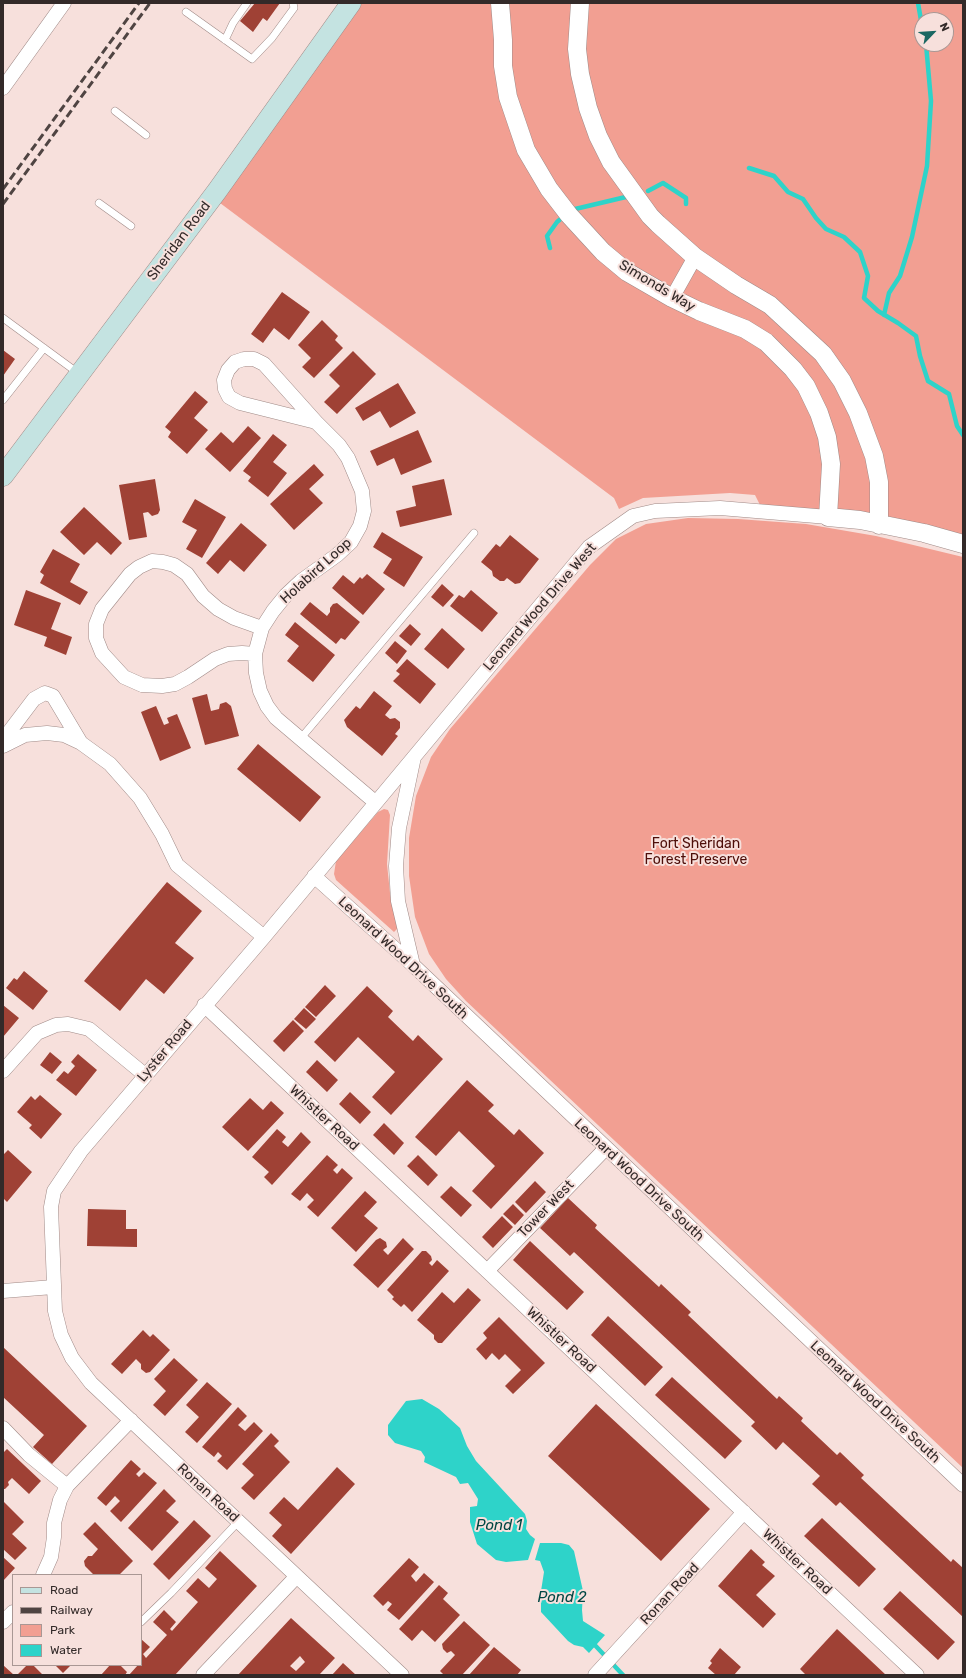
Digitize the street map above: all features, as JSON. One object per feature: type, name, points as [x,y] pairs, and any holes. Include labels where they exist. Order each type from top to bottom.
[{"type":"main road","name":"Sheridan Road","points":[[4,473],[217,191],[351,3]]},
{"type":"street","points":[[3,88],[64,3]]},
{"type":"street","name":"Simonds Way","points":[[500,3],[503,66],[508,97],[526,150],[549,189],[603,252],[627,272],[672,298],[699,311],[745,329],[766,342],[793,369],[806,386],[819,413],[828,437],[831,464],[828,517]]},
{"type":"street","points":[[580,3],[577,49],[580,74],[588,108],[598,136],[611,162],[650,216],[695,257],[736,285],[770,305],[823,354],[842,381],[858,413],[874,456],[879,482],[879,525]]},
{"type":"street","points":[[672,298],[695,257]]},
{"type":"street","name":"Holabird Loop","points":[[316,422],[240,403],[229,397],[225,389],[224,380],[228,370],[236,362],[244,358],[254,359],[264,364],[316,422],[339,444],[348,458],[362,491],[364,511],[360,526],[351,542],[337,555],[301,581],[286,595],[262,628],[255,654],[256,673],[260,691],[267,706],[276,718],[375,802]]},
{"type":"street","name":"Leonard Wood Drive West","points":[[375,802],[589,546],[628,518],[655,511],[704,508],[828,517]]},
{"type":"street","points":[[828,517],[860,520],[924,533],[963,544]]},
{"type":"street","points":[[255,654],[228,654],[215,659],[175,684],[162,686],[142,685],[124,677],[102,653],[96,638],[96,624],[102,609],[130,574],[139,567],[152,562],[163,562],[174,565],[187,574],[203,596],[218,609],[234,618],[262,628]]},
{"type":"street","points":[[3,740],[34,699],[44,693],[53,696],[81,744]]},
{"type":"street","points":[[3,746],[25,735],[47,733],[64,735],[81,744],[110,764],[140,798],[162,834],[177,865],[264,936]]},
{"type":"street","points":[[413,966],[398,901],[396,866],[399,828],[415,754]]},
{"type":"street","name":"Lyster Road","points":[[53,1287],[51,1207],[54,1191],[81,1151],[264,936],[375,802]]},
{"type":"street","name":"Leonard Wood Drive South","points":[[314,876],[413,966],[963,1485]]},
{"type":"street","name":"Whistler Road","points":[[204,1005],[917,1675]]},
{"type":"street","points":[[3,1071],[26,1043],[37,1033],[56,1025],[68,1024],[89,1029],[145,1075]]},
{"type":"street","name":"Tower West","points":[[487,1271],[606,1148]]},
{"type":"street","points":[[3,1291],[53,1287]]},
{"type":"street","name":"Ronan Road","points":[[53,1287],[55,1311],[61,1336],[72,1358],[91,1382],[296,1577],[402,1675]]},
{"type":"street","points":[[43,1574],[51,1557],[54,1537],[54,1523],[60,1500],[67,1486],[131,1420]]},
{"type":"street","points":[[3,1428],[29,1455],[67,1486]]},
{"type":"street","name":"Ronan Road","points":[[595,1675],[744,1512]]},
{"type":"street","points":[[203,1675],[296,1577]]},
{"type":"street","points":[[3,1622],[12,1613]]},
{"type":"lane","points":[[225,40],[233,23],[247,3]]},
{"type":"lane","points":[[186,12],[252,59],[272,38],[294,8],[293,3]]},
{"type":"lane","points":[[115,111],[146,135]]},
{"type":"lane","points":[[99,203],[130,226]]},
{"type":"lane","points":[[3,318],[80,374]]},
{"type":"lane","points":[[3,400],[44,348]]},
{"type":"lane","points":[[301,738],[474,533]]},
{"type":"lane","points":[[142,1621],[171,1593],[238,1522]]},
{"type":"green space","points":[[351,3],[963,3],[963,544],[763,511],[755,495],[730,493],[643,498],[619,509],[614,498],[212,197]]},
{"type":"green space","name":"Fort Sheridan Forest Preserve","points":[[688,518],[738,519],[806,524],[876,536],[963,557],[963,1468],[466,1001],[446,979],[429,954],[415,917],[409,876],[409,838],[416,796],[431,757],[450,729],[590,565],[616,539],[646,524]]},
{"type":"green space","points":[[384,809],[388,810],[390,815],[387,864],[390,893],[398,928],[394,932],[336,880],[334,874],[336,861],[378,812]]},
{"type":"water","name":"Pond 1","points":[[422,1399],[439,1409],[460,1428],[467,1446],[476,1461],[525,1514],[527,1521],[526,1529],[535,1539],[528,1560],[506,1562],[496,1560],[477,1544],[470,1522],[470,1507],[477,1506],[478,1499],[468,1483],[460,1484],[456,1477],[424,1462],[425,1457],[421,1451],[395,1443],[388,1435],[388,1425],[406,1401]]},
{"type":"water","name":"Pond 2","points":[[540,1543],[561,1543],[569,1545],[574,1551],[583,1591],[583,1621],[605,1635],[589,1653],[583,1647],[574,1645],[568,1641],[541,1612],[541,1591],[544,1572],[540,1561],[535,1560]]},
{"type":"building","points":[[255,3],[280,3],[267,21],[263,18],[253,32],[240,21]]},
{"type":"building","points":[[282,292],[310,312],[289,340],[274,328],[263,343],[251,334]]},
{"type":"building","points":[[322,320],[338,336],[335,340],[343,348],[314,378],[302,367],[311,358],[298,345]]},
{"type":"building","points":[[3,350],[15,359],[3,376]]},
{"type":"building","points":[[353,351],[376,374],[337,414],[324,402],[340,386],[329,375]]},
{"type":"building","points":[[398,383],[416,413],[390,428],[380,411],[363,421],[355,408]]},
{"type":"building","points":[[195,391],[208,402],[194,418],[208,430],[187,454],[168,437],[171,432],[165,427]]},
{"type":"building","points":[[248,426],[261,438],[230,472],[205,449],[221,432],[233,443]]},
{"type":"building","points":[[418,430],[432,462],[401,475],[394,458],[377,466],[370,451]]},
{"type":"building","points":[[273,434],[287,445],[273,462],[287,473],[268,497],[248,481],[251,477],[243,471]]},
{"type":"building","points":[[314,464],[324,475],[309,489],[323,503],[294,530],[270,504]]},
{"type":"building","points":[[155,479],[160,510],[158,514],[152,516],[148,512],[143,513],[147,537],[129,540],[119,485]]},
{"type":"building","points":[[444,479],[452,515],[400,527],[396,511],[416,506],[412,486]]},
{"type":"building","points":[[195,499],[226,517],[202,558],[186,549],[197,530],[182,522]]},
{"type":"building","points":[[84,507],[122,543],[111,555],[97,542],[84,555],[60,532]]},
{"type":"building","points":[[241,523],[267,545],[244,572],[230,560],[218,574],[206,563]]},
{"type":"building","points":[[382,532],[423,557],[404,587],[383,573],[392,559],[373,547]]},
{"type":"building","points":[[510,535],[539,559],[520,583],[515,584],[507,578],[504,581],[500,581],[493,576],[492,571],[481,562],[496,544],[500,547]]},
{"type":"building","points":[[53,549],[80,564],[70,582],[88,592],[80,605],[40,583],[44,575],[40,572]]},
{"type":"building","points":[[367,574],[385,589],[363,615],[332,588],[343,575],[354,584],[360,577],[362,579]]},
{"type":"building","points":[[442,584],[454,595],[443,607],[431,597]]},
{"type":"building","points":[[26,590],[61,603],[51,629],[72,637],[66,655],[44,646],[47,637],[14,625]]},
{"type":"building","points":[[471,590],[498,613],[482,632],[450,606],[459,595],[464,598]]},
{"type":"building","points":[[310,602],[327,616],[333,604],[337,603],[360,622],[345,640],[341,638],[336,644],[300,614]]},
{"type":"building","points":[[295,622],[335,655],[313,682],[287,661],[299,646],[285,635]]},
{"type":"building","points":[[410,624],[421,634],[411,646],[399,636]]},
{"type":"building","points":[[442,628],[465,649],[448,669],[424,649]]},
{"type":"building","points":[[395,641],[407,651],[397,664],[385,653]]},
{"type":"building","points":[[407,659],[436,684],[420,704],[393,681],[400,674],[396,671]]},
{"type":"building","points":[[374,691],[392,706],[385,715],[390,719],[395,718],[400,722],[400,728],[395,734],[398,736],[382,756],[347,727],[344,720],[356,706],[360,709]]},
{"type":"building","points":[[207,694],[211,711],[219,709],[220,704],[226,702],[231,706],[239,736],[205,745],[192,698]]},
{"type":"building","points":[[156,706],[164,725],[169,723],[167,718],[177,714],[191,748],[160,761],[141,712]]},
{"type":"building","points":[[258,744],[321,797],[300,822],[237,769]]},
{"type":"building","points":[[167,882],[202,911],[175,943],[194,958],[164,994],[146,979],[120,1011],[84,981]]},
{"type":"building","points":[[24,971],[48,991],[33,1010],[6,988],[14,978],[17,980]]},
{"type":"building","points":[[325,985],[336,996],[316,1017],[305,1007]]},
{"type":"building","points":[[367,986],[393,1011],[388,1017],[413,1041],[418,1035],[443,1059],[391,1115],[372,1097],[395,1072],[358,1037],[335,1062],[314,1042]]},
{"type":"building","points":[[3,1005],[19,1018],[3,1037]]},
{"type":"building","points":[[304,1008],[316,1019],[306,1029],[294,1019]]},
{"type":"building","points":[[293,1020],[304,1031],[284,1052],[273,1041]]},
{"type":"building","points":[[50,1052],[62,1062],[52,1074],[40,1065]]},
{"type":"building","points":[[78,1054],[97,1070],[76,1096],[56,1080],[64,1071],[68,1074],[75,1066],[71,1062]]},
{"type":"building","points":[[317,1060],[338,1080],[327,1092],[306,1072]]},
{"type":"building","points":[[467,1080],[494,1105],[488,1111],[514,1135],[519,1129],[544,1153],[491,1209],[472,1191],[495,1166],[459,1131],[436,1156],[415,1137]]},
{"type":"building","points":[[350,1092],[371,1112],[360,1124],[339,1104]]},
{"type":"building","points":[[40,1095],[62,1114],[41,1139],[29,1128],[32,1125],[17,1112],[31,1096],[35,1100]]},
{"type":"building","points":[[250,1098],[263,1110],[271,1101],[284,1113],[248,1151],[222,1127]]},
{"type":"building","points":[[384,1123],[404,1143],[394,1155],[373,1135]]},
{"type":"building","points":[[277,1129],[286,1137],[282,1142],[288,1147],[301,1132],[311,1142],[272,1185],[264,1177],[269,1172],[252,1157]]},
{"type":"building","points":[[8,1150],[32,1172],[7,1202],[3,1198],[3,1155]]},
{"type":"building","points":[[327,1155],[338,1165],[333,1170],[337,1174],[342,1168],[353,1178],[318,1217],[307,1207],[314,1200],[307,1193],[300,1201],[291,1194]]},
{"type":"building","points":[[418,1155],[438,1175],[428,1186],[407,1166]]},
{"type":"building","points":[[535,1181],[546,1192],[526,1213],[515,1202]]},
{"type":"building","points":[[451,1186],[472,1205],[461,1217],[440,1197]]},
{"type":"building","points":[[365,1191],[377,1202],[364,1216],[378,1228],[356,1252],[331,1228]]},
{"type":"building","points":[[568,1198],[597,1225],[595,1228],[659,1287],[661,1284],[691,1312],[688,1315],[777,1399],[779,1396],[803,1418],[801,1421],[837,1455],[840,1452],[864,1475],[861,1478],[951,1562],[953,1559],[963,1568],[963,1617],[840,1502],[836,1506],[812,1484],[820,1476],[783,1442],[776,1450],[751,1426],[755,1422],[574,1252],[570,1256],[540,1228]]},
{"type":"building","points":[[513,1204],[524,1215],[515,1225],[503,1214]]},
{"type":"building","points":[[88,1209],[126,1210],[126,1229],[137,1229],[137,1247],[87,1246]]},
{"type":"building","points":[[502,1216],[513,1227],[493,1248],[482,1237]]},
{"type":"building","points":[[380,1238],[386,1242],[387,1247],[383,1250],[388,1255],[403,1238],[414,1249],[378,1288],[353,1265],[376,1240]]},
{"type":"building","points":[[530,1241],[584,1292],[567,1310],[513,1260]]},
{"type":"building","points":[[422,1251],[426,1251],[431,1256],[432,1260],[429,1263],[432,1266],[437,1260],[449,1271],[412,1312],[404,1304],[401,1307],[392,1299],[394,1297],[387,1290]]},
{"type":"building","points":[[468,1288],[481,1300],[442,1343],[438,1343],[434,1339],[434,1335],[417,1320],[442,1292],[454,1303]]},
{"type":"building","points":[[608,1316],[663,1367],[645,1386],[591,1335]]},
{"type":"building","points":[[499,1317],[545,1363],[513,1394],[505,1386],[521,1370],[505,1354],[499,1360],[492,1353],[486,1360],[476,1349],[487,1338],[483,1333]]},
{"type":"building","points":[[143,1330],[150,1337],[153,1334],[170,1350],[150,1372],[146,1373],[141,1369],[141,1364],[136,1359],[122,1374],[111,1364]]},
{"type":"building","points":[[3,1347],[87,1426],[52,1464],[33,1447],[44,1435],[3,1397]]},
{"type":"building","points":[[174,1358],[198,1380],[165,1416],[153,1405],[166,1391],[154,1379]]},
{"type":"building","points":[[672,1377],[742,1441],[725,1459],[655,1395]]},
{"type":"building","points":[[207,1382],[232,1404],[197,1443],[185,1432],[199,1417],[186,1405]]},
{"type":"building","points":[[596,1404],[710,1509],[661,1561],[548,1456]]},
{"type":"building","points":[[238,1407],[247,1416],[238,1425],[245,1431],[254,1422],[263,1431],[227,1470],[217,1461],[222,1456],[218,1452],[214,1457],[202,1447]]},
{"type":"building","points":[[271,1433],[279,1441],[274,1446],[290,1462],[254,1500],[241,1488],[254,1475],[242,1464]]},
{"type":"building","points":[[7,1449],[41,1481],[29,1494],[12,1478],[8,1482],[9,1485],[3,1489],[3,1453]]},
{"type":"building","points":[[131,1460],[141,1469],[136,1474],[139,1477],[144,1472],[157,1483],[121,1522],[110,1511],[120,1501],[115,1496],[106,1506],[97,1498]]},
{"type":"building","points":[[337,1467],[355,1484],[291,1554],[272,1536],[282,1525],[269,1513],[284,1497],[298,1510]]},
{"type":"building","points":[[164,1489],[176,1501],[166,1511],[179,1522],[152,1551],[128,1528]]},
{"type":"building","points":[[3,1501],[24,1522],[12,1534],[27,1548],[15,1560],[3,1549]]},
{"type":"building","points":[[822,1518],[876,1569],[859,1587],[804,1536]]},
{"type":"building","points":[[194,1520],[211,1536],[169,1580],[153,1564]]},
{"type":"building","points":[[95,1522],[133,1561],[120,1574],[93,1574],[85,1566],[84,1561],[88,1556],[92,1556],[98,1549],[83,1534]]},
{"type":"building","points":[[751,1549],[765,1562],[762,1565],[775,1576],[756,1595],[776,1614],[763,1628],[718,1586]]},
{"type":"building","points":[[220,1551],[257,1586],[175,1675],[129,1675],[137,1666],[142,1666],[142,1640],[150,1647],[143,1654],[146,1658],[167,1635],[153,1622],[164,1610],[176,1622],[170,1629],[172,1631],[198,1602],[186,1591],[198,1578],[209,1588],[217,1579],[205,1568]]},
{"type":"building","points":[[3,1557],[15,1568],[3,1581]]},
{"type":"building","points":[[409,1558],[419,1567],[411,1576],[416,1582],[424,1573],[434,1582],[399,1620],[387,1610],[392,1604],[388,1601],[383,1606],[373,1596]]},
{"type":"building","points":[[439,1585],[448,1593],[443,1599],[460,1615],[435,1642],[422,1630],[412,1641],[399,1629]]},
{"type":"building","points":[[900,1591],[955,1642],[938,1660],[883,1609]]},
{"type":"building","points":[[291,1618],[335,1658],[319,1675],[238,1675]],"holes":[[[300,1656],[305,1662],[296,1671],[290,1666]]]},
{"type":"building","points":[[464,1621],[490,1645],[462,1675],[444,1675],[440,1671],[455,1655],[451,1651],[447,1653],[443,1649],[442,1644]]},
{"type":"building","points":[[837,1629],[886,1675],[806,1675],[800,1669]]},
{"type":"building","points":[[494,1647],[521,1670],[517,1675],[469,1675]]},
{"type":"building","points":[[720,1648],[741,1667],[734,1675],[716,1675],[708,1668],[712,1663],[710,1661]]},
{"type":"building","points":[[343,1663],[356,1675],[332,1675]]},
{"type":"building","points":[[3,1665],[14,1675],[3,1675]]},
{"type":"building","points":[[26,1666],[34,1666],[43,1675],[17,1675]]},
{"type":"building","points":[[56,1666],[70,1666],[63,1673]]},
{"type":"building","points":[[109,1666],[121,1666],[127,1672],[125,1675],[101,1675]]},
{"type":"waterway","points":[[918,3],[920,12]]},
{"type":"waterway","points":[[884,315],[889,293],[900,276],[912,237],[927,166],[931,101],[927,52]]},
{"type":"waterway","points":[[749,168],[774,176],[788,192],[803,199],[816,218],[826,229],[844,237],[860,252],[868,276],[864,298],[878,311],[916,336],[920,356],[928,381],[949,394],[957,426],[963,435]]},
{"type":"waterway","points":[[648,191],[663,183],[686,198],[686,204]]},
{"type":"waterway","points":[[571,210],[630,196]]},
{"type":"waterway","points":[[550,248],[547,236],[557,222],[564,216]]},
{"type":"waterway","points":[[591,1641],[623,1675]]},
{"type":"railway","points":[[3,189],[139,3]]},
{"type":"railway","points":[[3,204],[150,3]]}]
